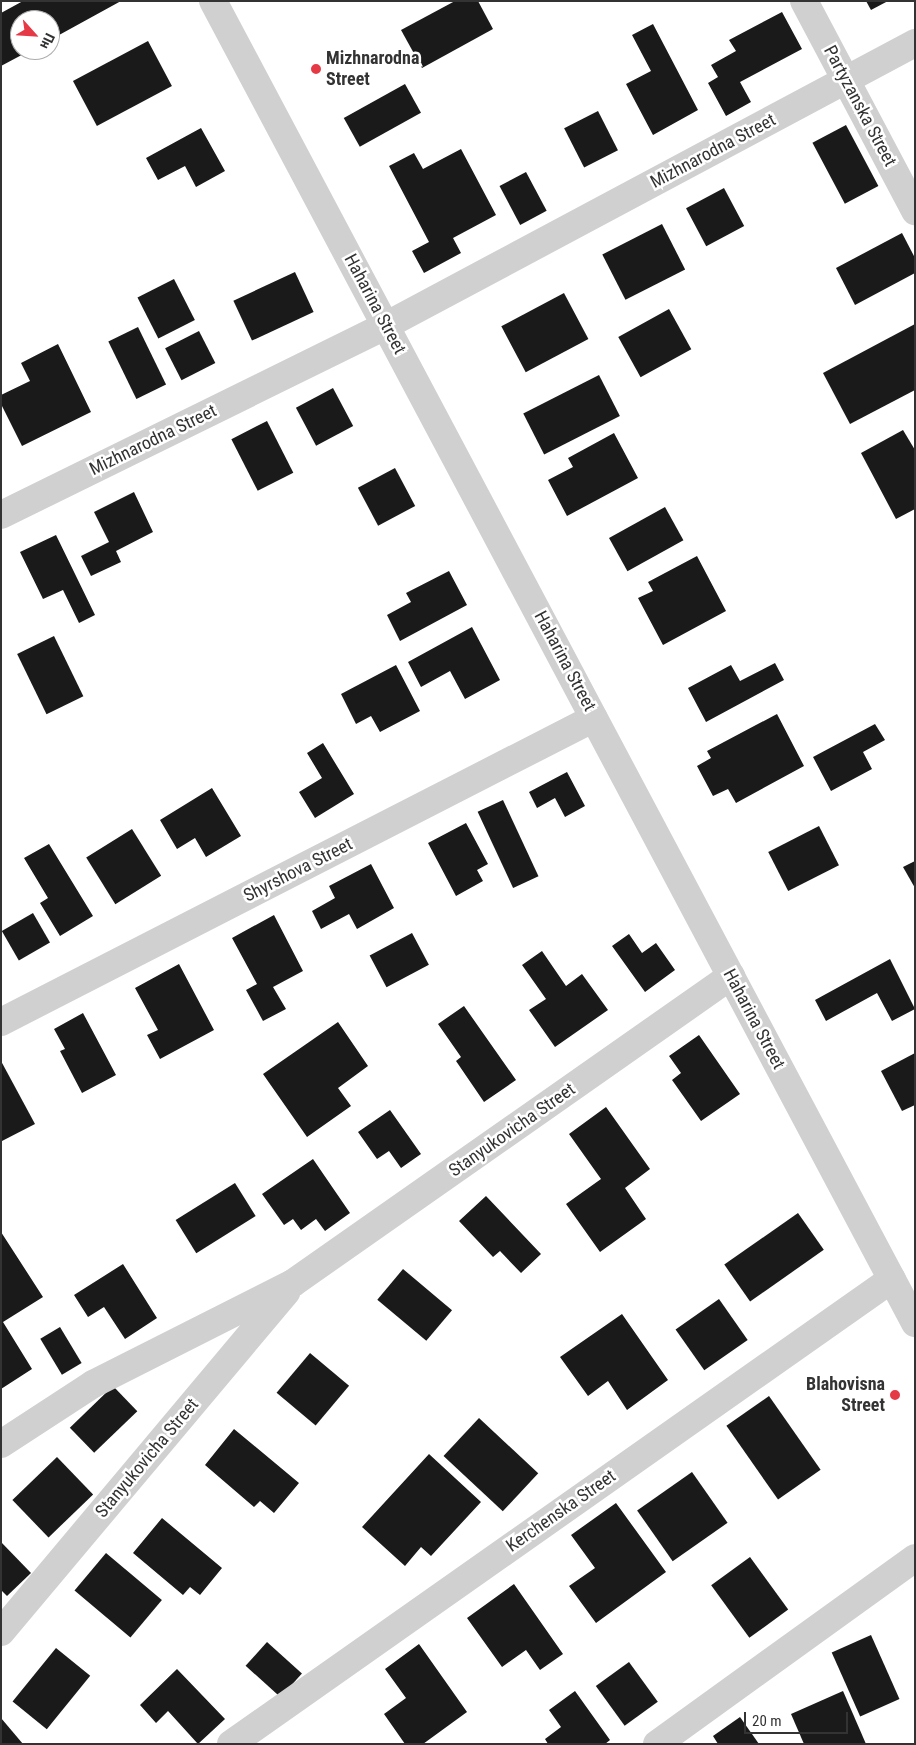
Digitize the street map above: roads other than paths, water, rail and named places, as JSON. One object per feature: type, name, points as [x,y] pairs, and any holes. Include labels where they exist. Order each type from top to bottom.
[{"type":"street","name":"Haharina Street","points":[[213,1],[915,1322]]},
{"type":"street","name":"Partyzanska Street","points":[[804,1],[847,79],[915,211]]},
{"type":"street","name":"Mizhnarodna Street","points":[[1,515],[387,326],[915,43]]},
{"type":"street","name":"Shyrshova Street","points":[[1,1022],[594,718]]},
{"type":"street","name":"Stanyukovicha Street","points":[[1,1444],[93,1384],[293,1284],[731,976]]},
{"type":"street","name":"Kerchenska Street","points":[[231,1744],[892,1279]]},
{"type":"street","name":"Stanyukovicha Street","points":[[1,1632],[293,1284]]},
{"type":"street","points":[[657,1744],[915,1558]]},
{"type":"place","name":"Mizhnarodna Street","points":[[316,69]]},
{"type":"place","name":"Blahovisna Street","points":[[895,1395]]}]
